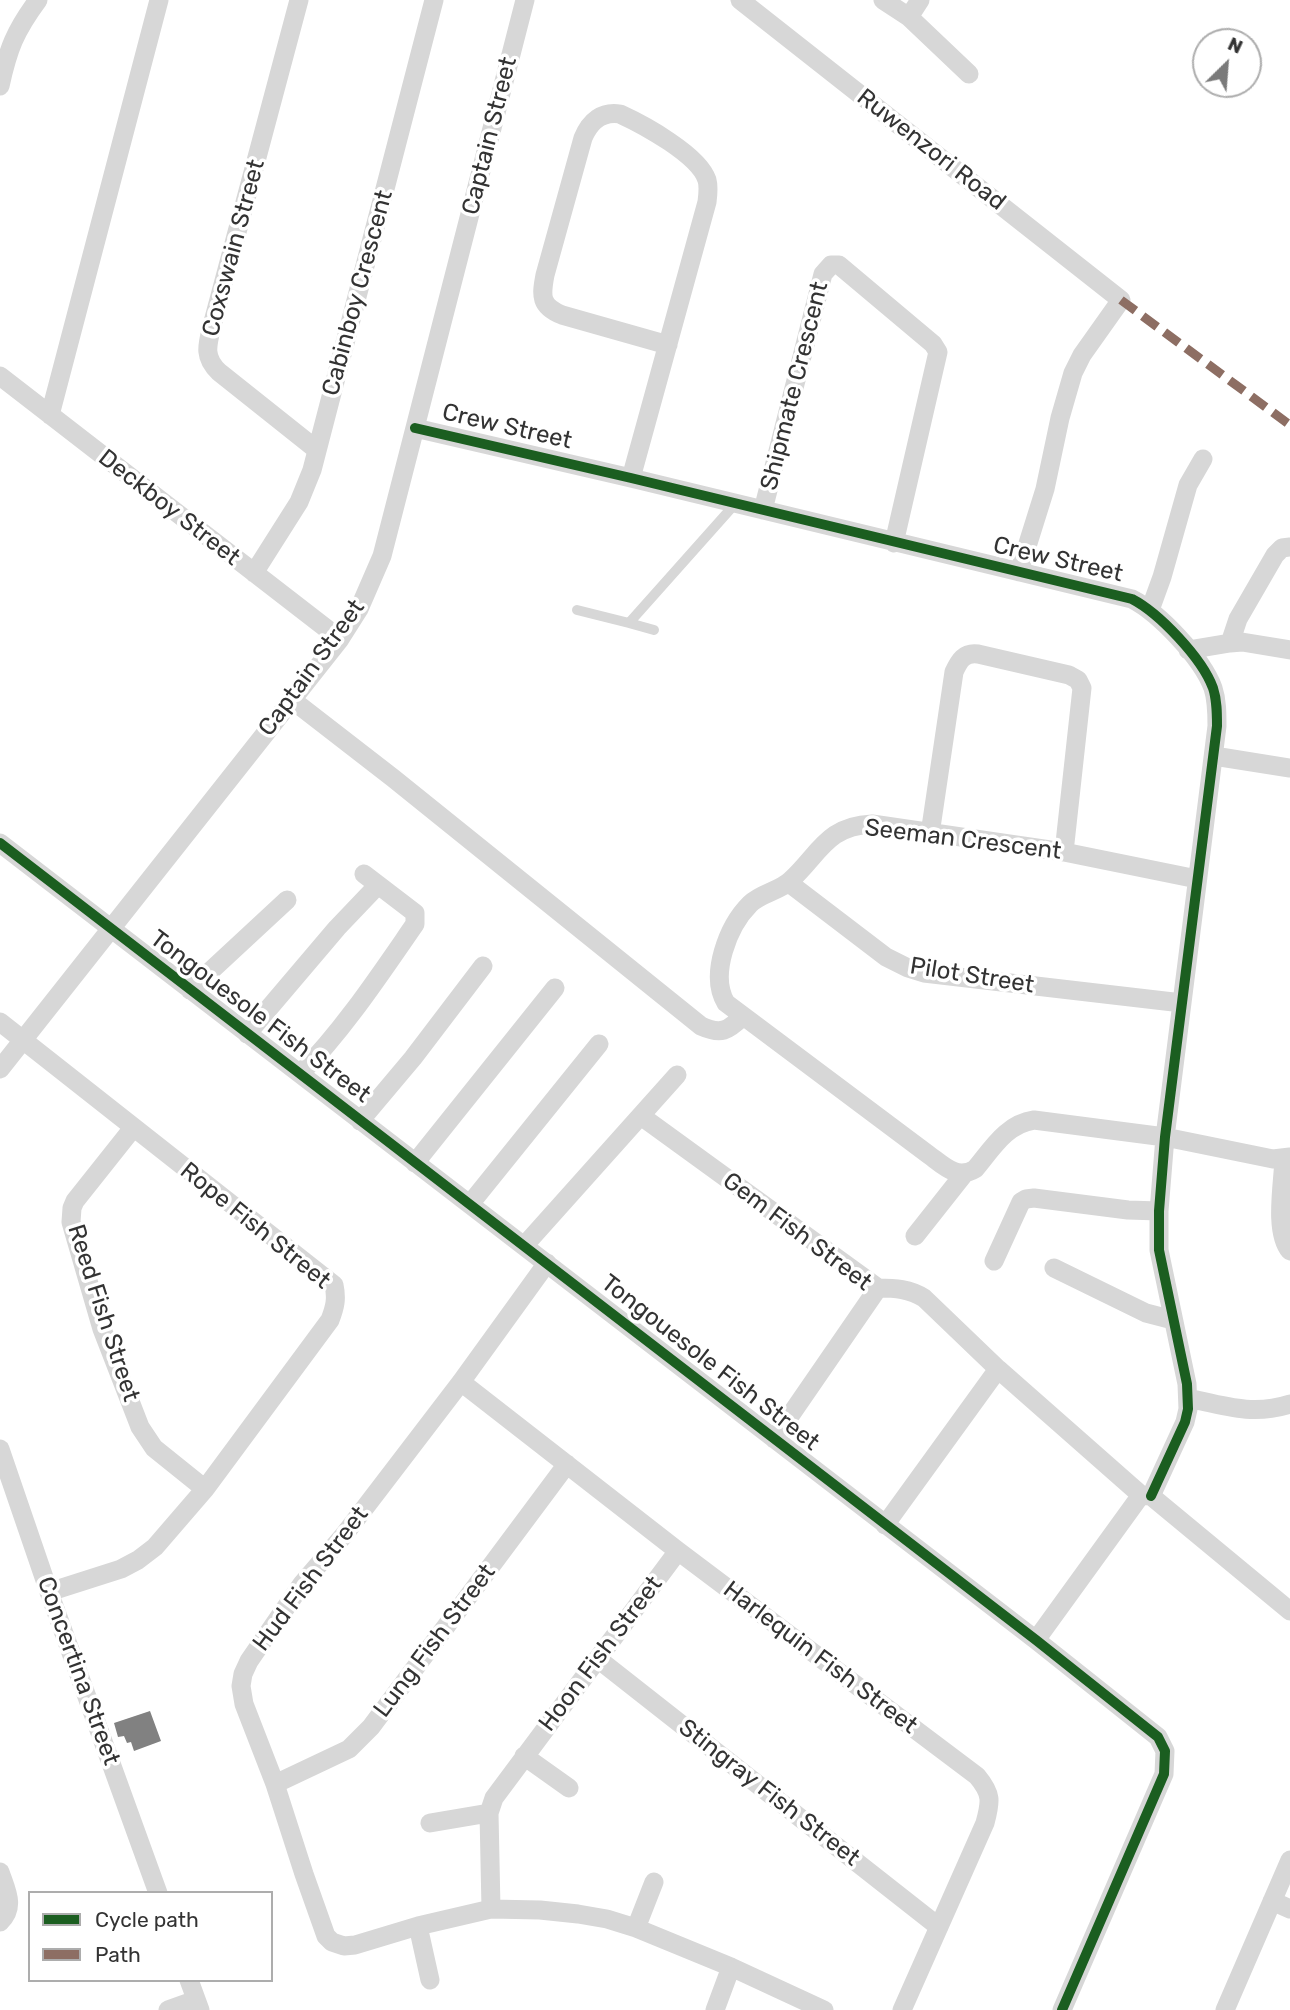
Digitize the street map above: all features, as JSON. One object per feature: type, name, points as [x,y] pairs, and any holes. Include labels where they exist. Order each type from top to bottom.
[{"type":"street","points":[[0,86],[6,57],[15,35],[38,0]]},
{"type":"street","points":[[50,415],[159,0]]},
{"type":"street","name":"Coxswain Street","points":[[299,0],[213,322],[208,355],[209,361],[219,372],[317,450]]},
{"type":"street","name":"Cabinboy Crescent","points":[[254,573],[299,502],[312,470],[434,0]]},
{"type":"street","name":"Captain Street","points":[[110,928],[340,639],[359,609],[378,567],[525,0]]},
{"type":"street","name":"Ruwenzori Road","points":[[740,0],[1121,300],[1082,355],[1073,373],[1045,489],[1019,572]]},
{"type":"street","points":[[883,0],[909,17],[969,74]]},
{"type":"street","points":[[909,17],[920,0]]},
{"type":"street","points":[[631,478],[668,345],[707,202],[707,178],[688,156],[655,133],[621,114],[601,116],[590,124],[583,138],[545,275],[544,303],[562,315],[668,345]]},
{"type":"street","name":"Shipmate Crescent","points":[[763,510],[823,274],[831,265],[839,265],[933,344],[938,352],[894,543]]},
{"type":"street","name":"Deckboy Street","points":[[0,376],[340,639]]},
{"type":"street","name":"Crew Street","points":[[415,428],[1132,599],[1150,610],[1176,635],[1204,670],[1213,688],[1217,715],[1214,756],[1165,1137],[1159,1211],[1159,1250],[1188,1398]]},
{"type":"street","points":[[1150,610],[1188,485],[1203,459]]},
{"type":"street","points":[[1230,643],[1238,620],[1275,555],[1282,548],[1290,547]]},
{"type":"street","points":[[1188,650],[1230,643],[1272,645],[1290,650]]},
{"type":"street","points":[[930,834],[954,672],[960,659],[973,653],[1069,675],[1078,680],[1082,688],[1064,852]]},
{"type":"street","points":[[291,699],[701,1026],[713,1031],[725,1030],[734,1026],[743,1016]]},
{"type":"street","points":[[1214,756],[1290,768]]},
{"type":"street","name":"Seeman Crescent","points":[[969,1172],[952,1172],[726,1003],[719,986],[720,957],[732,929],[750,903],[789,883],[830,839],[842,830],[856,825],[872,824],[1064,852],[1197,879]]},
{"type":"street","name":"Tongouesole Fish Street","points":[[0,843],[1158,1737],[1165,1751],[1164,1774],[1062,2010]]},
{"type":"street","points":[[247,1034],[337,928],[371,879],[415,913],[415,924],[343,1024],[320,1054],[300,1074]]},
{"type":"street","name":"Pilot Street","points":[[789,883],[886,957],[908,968],[937,974],[1182,1003]]},
{"type":"street","points":[[190,990],[286,900]]},
{"type":"street","points":[[0,1069],[110,928]]},
{"type":"street","points":[[360,1121],[413,1058],[483,966]]},
{"type":"street","points":[[415,1163],[555,988]]},
{"type":"street","name":"Rope Fish Street","points":[[0,1022],[334,1285],[336,1295],[336,1306],[330,1320],[205,1489],[155,1548],[121,1569],[49,1592]]},
{"type":"street","points":[[470,1204],[599,1044]]},
{"type":"street","points":[[524,1246],[677,1075]]},
{"type":"street","name":"Gem Fish Street","points":[[641,1116],[878,1287],[774,1439]]},
{"type":"street","points":[[915,1236],[1007,1132],[1023,1122],[1043,1120],[1165,1137],[1273,1159],[1287,1158],[1281,1227],[1284,1244],[1290,1251]]},
{"type":"street","name":"Reed Fish Street","points":[[133,1128],[75,1201],[71,1222],[102,1329],[140,1427],[154,1448],[205,1489]]},
{"type":"street","points":[[994,1261],[1021,1202],[1026,1199],[1159,1211]]},
{"type":"street","name":"Hud Fish Street","points":[[418,1926],[355,1945],[338,1944],[326,1936],[275,1784],[244,1704],[243,1674],[249,1661],[302,1584],[344,1535],[547,1264]]},
{"type":"street","points":[[1054,1268],[1146,1313],[1172,1320]]},
{"type":"street","points":[[878,1287],[900,1289],[924,1298],[998,1369],[1146,1495],[1287,1604]]},
{"type":"street","points":[[885,1525],[998,1369]]},
{"type":"street","name":"Harlequin Fish Street","points":[[461,1382],[678,1551],[977,1776],[986,1787],[990,1796],[985,1823],[902,2010]]},
{"type":"street","points":[[1035,1640],[1146,1495],[1185,1422],[1188,1398],[1247,1411],[1290,1404]]},
{"type":"street","name":"Concertina Street","points":[[0,1449],[157,1891]]},
{"type":"street","name":"Lung Fish Street","points":[[275,1784],[349,1749],[371,1727],[567,1464]]},
{"type":"street","name":"Hoon Fish Street","points":[[491,1909],[489,1813],[494,1798],[678,1551]]},
{"type":"street","name":"Stingray Fish Street","points":[[598,1659],[939,1927]]},
{"type":"street","name":"Hoon Fish Street","points":[[524,1756],[569,1788]]},
{"type":"street","points":[[430,1823],[489,1813]]},
{"type":"street","points":[[1225,2010],[1281,1905],[1290,1860]]},
{"type":"street","points":[[0,1872],[9,1901],[8,1912],[0,1922]]},
{"type":"street","points":[[636,1928],[654,1882]]},
{"type":"street","points":[[430,1980],[418,1926],[491,1909],[540,1910],[607,1919],[636,1928],[816,2008]]},
{"type":"street","points":[[715,2010],[731,1968]]},
{"type":"street","points":[[169,2010],[198,2005],[190,1982]]},
{"type":"lane","points":[[629,623],[735,504]]},
{"type":"lane","points":[[577,610],[654,630]]},
{"type":"building","points":[[150,1711],[161,1741],[134,1751],[131,1742],[127,1743],[124,1736],[118,1737],[114,1723]]},
{"type":"marked path","points":[[1121,300],[1290,425]]},
{"type":"cycle path","points":[[415,428],[1132,599],[1167,625],[1200,663],[1213,688],[1217,726],[1165,1137],[1159,1211],[1159,1250],[1187,1384],[1188,1409],[1185,1422],[1151,1496]]},
{"type":"cycle path","points":[[0,843],[1036,1640],[1158,1737],[1165,1751],[1164,1774],[1062,2010]]}]
